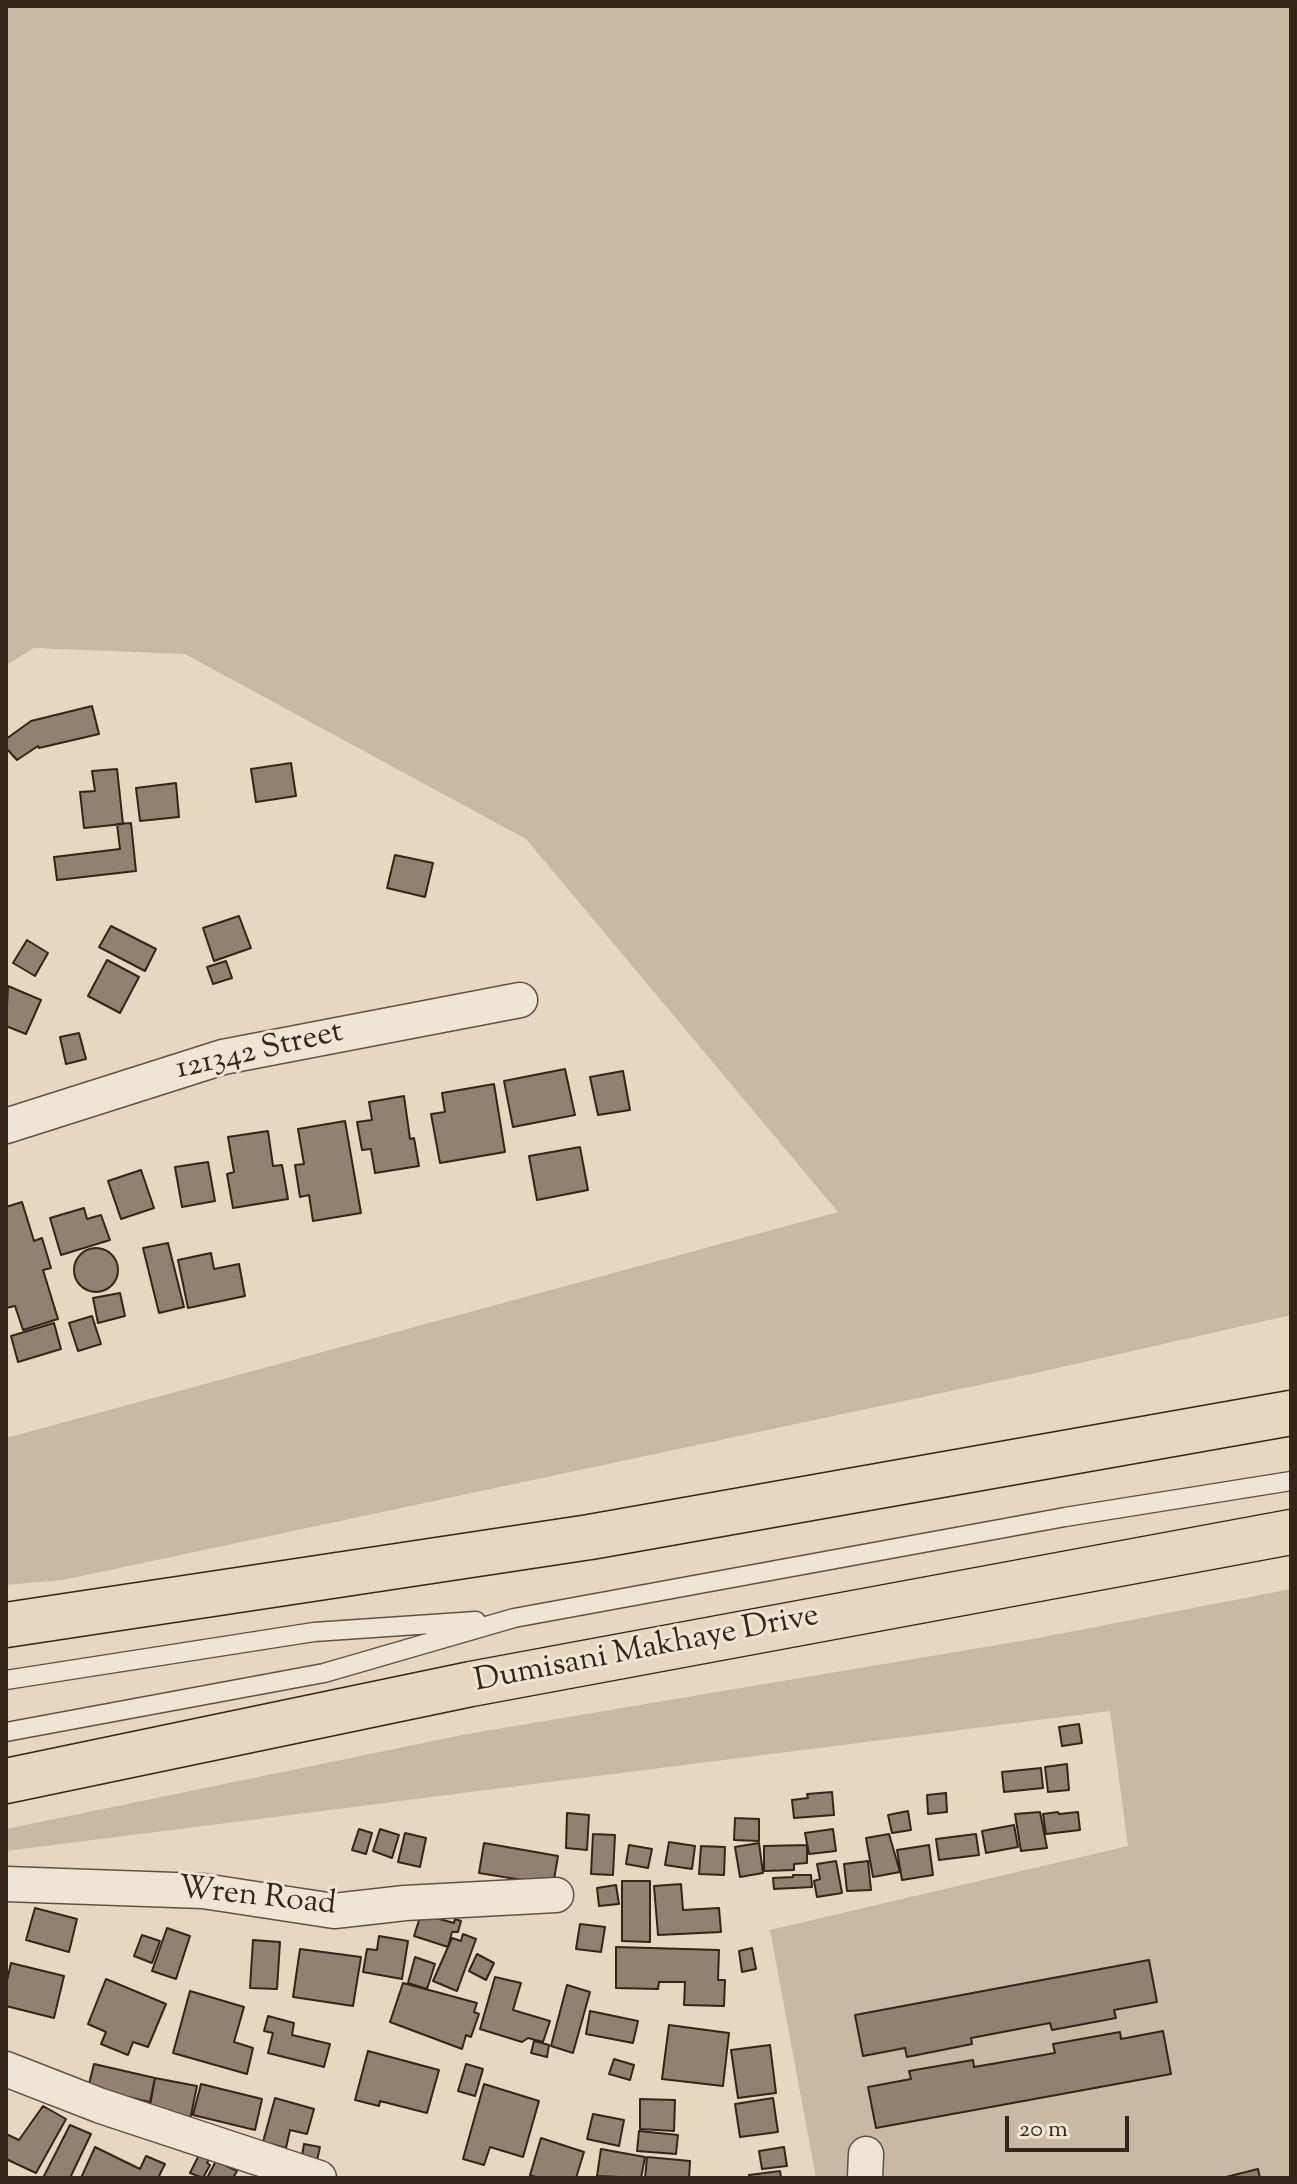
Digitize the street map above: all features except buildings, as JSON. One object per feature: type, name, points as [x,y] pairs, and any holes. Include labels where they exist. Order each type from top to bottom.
[{"type":"main road","points":[[6,1625],[590,1537],[1291,1413]]},
{"type":"main road","name":"Dumisani Makhaye Drive","points":[[6,1781],[471,1684],[1291,1532]]},
{"type":"street","name":"121342 Street","points":[[6,1126],[223,1057],[520,1000]]},
{"type":"street","name":"Wren Road","points":[[6,1884],[203,1891],[334,1911],[405,1903],[556,1895]]},
{"type":"street","points":[[6,2069],[101,2106],[319,2178]]},
{"type":"lane","points":[[6,1732],[324,1673],[514,1618],[1065,1517],[1291,1481]]},
{"type":"lane","points":[[6,1680],[314,1632],[514,1618]]},
{"type":"shaded area","points":[[6,6],[1291,6],[1291,1315],[1040,1372],[63,1580],[6,1585],[6,1438],[838,1212],[526,839],[185,654],[34,648],[6,665]]},
{"type":"shaded area","points":[[1291,1589],[1291,2178],[816,2178],[770,1930],[1128,1846],[1110,1711],[6,1851],[6,1829],[462,1735],[1038,1638]]}]
